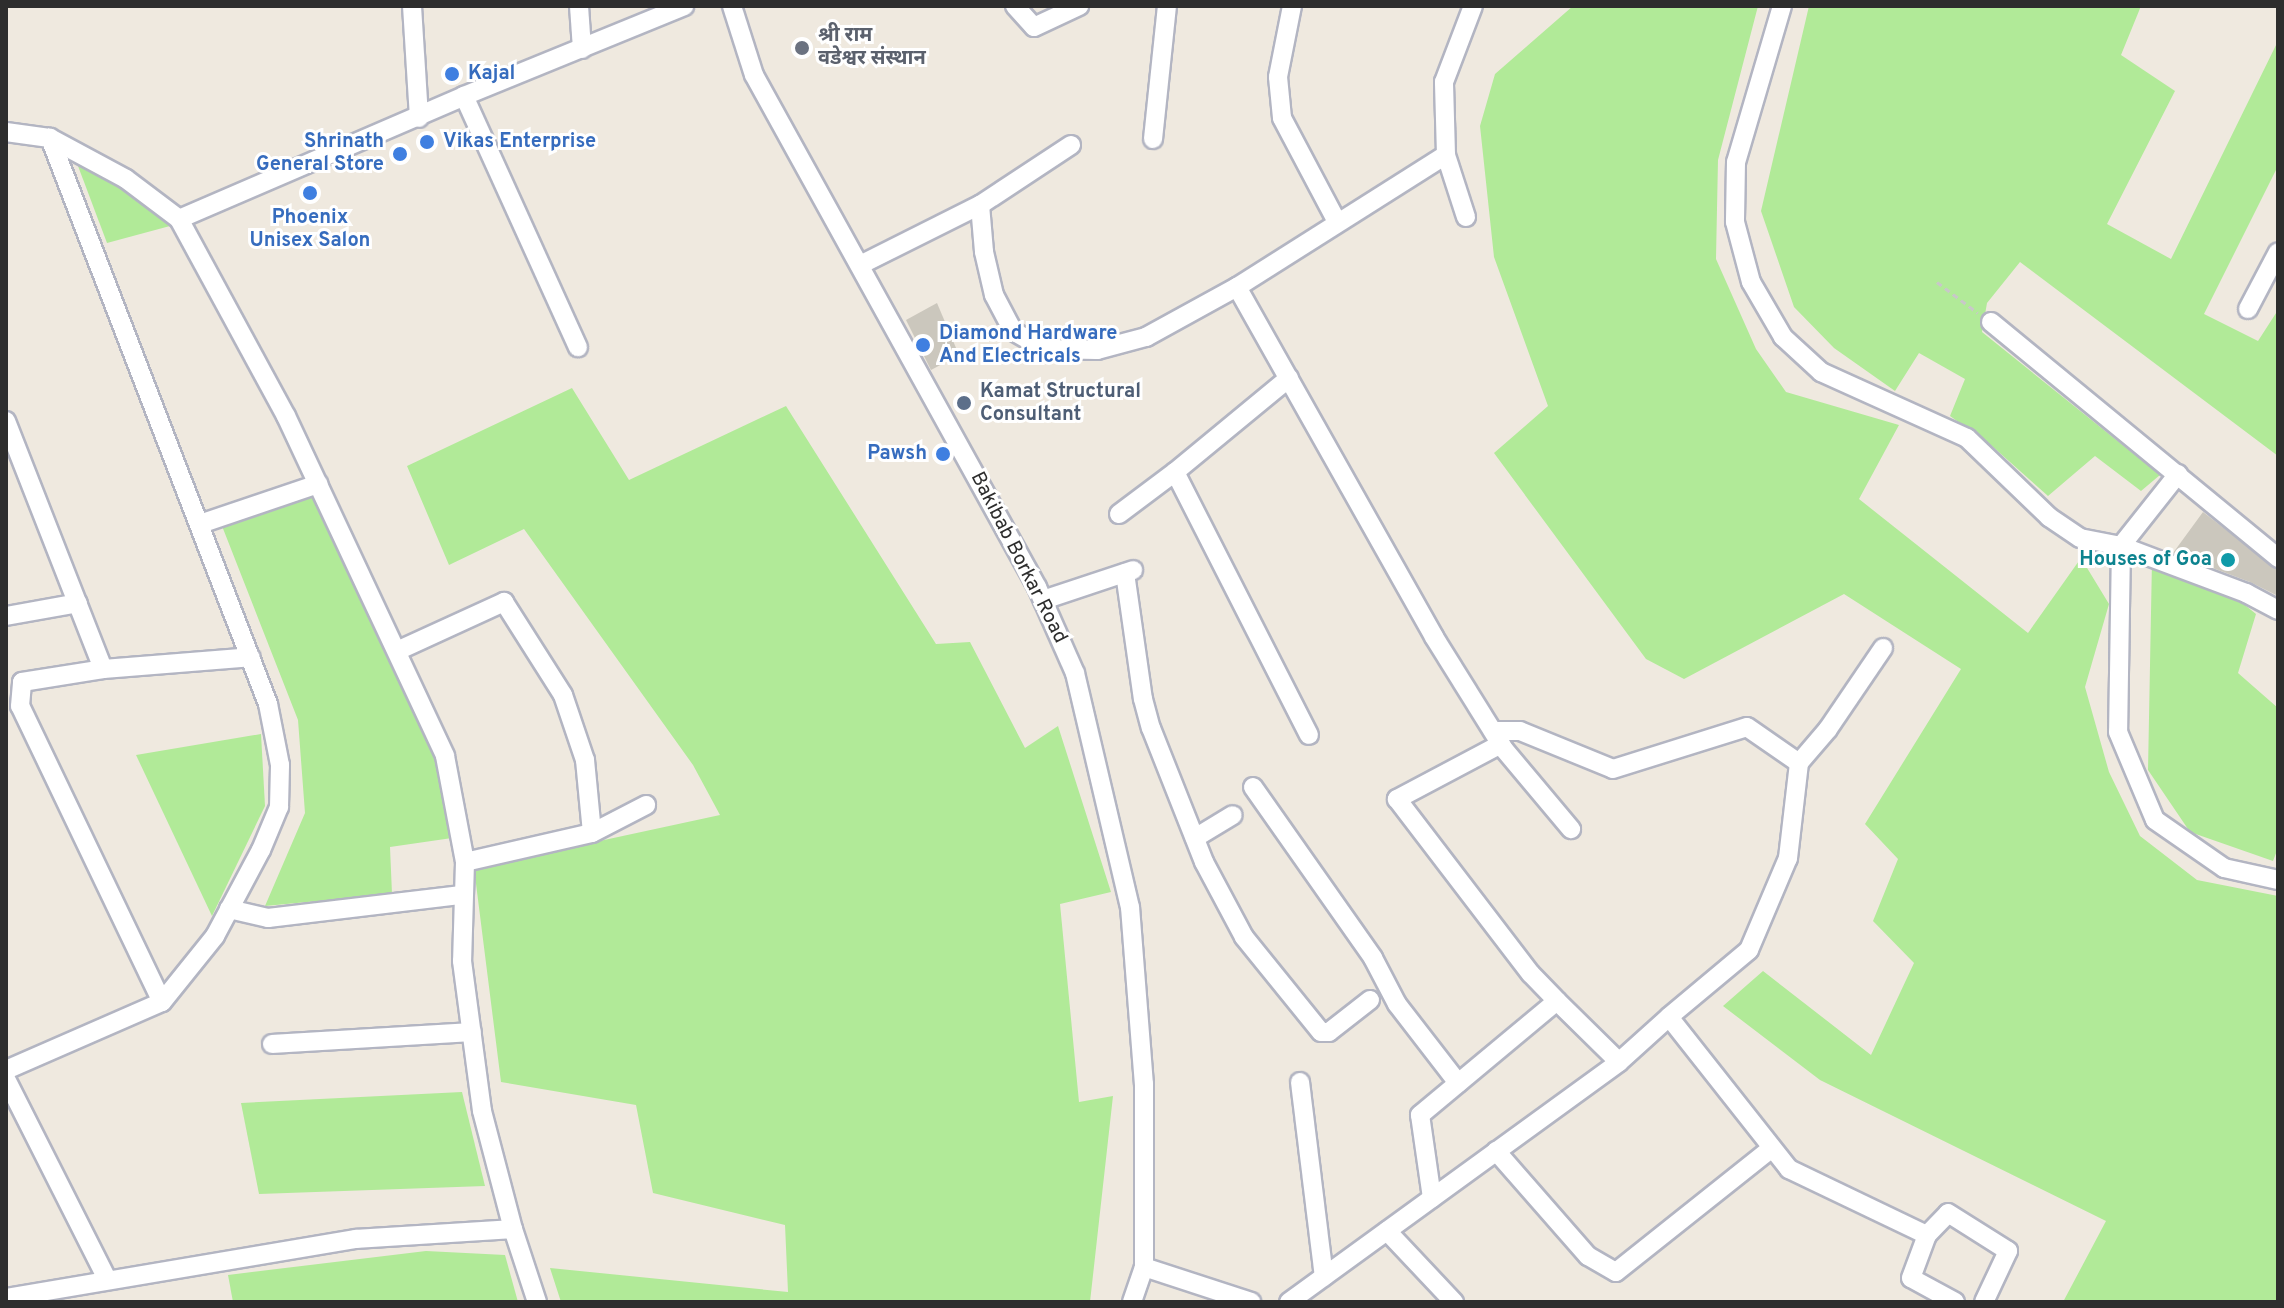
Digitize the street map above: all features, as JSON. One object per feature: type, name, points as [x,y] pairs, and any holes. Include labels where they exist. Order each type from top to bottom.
[{"type":"street","points":[[412,6],[419,118]]},
{"type":"street","points":[[579,6],[582,49]]},
{"type":"street","points":[[179,219],[464,96],[684,6]]},
{"type":"street","name":"Bakibab Borkar Road","points":[[732,6],[754,75],[862,264],[1043,600],[1075,673],[1130,907],[1144,1084],[1144,1267],[1132,1302]]},
{"type":"street","points":[[1015,6],[1034,27],[1079,6]]},
{"type":"street","points":[[1153,139],[1167,6]]},
{"type":"street","points":[[1292,6],[1278,77],[1282,118],[1337,222]]},
{"type":"street","points":[[1466,217],[1446,155],[1444,82],[1473,6]]},
{"type":"street","points":[[1782,6],[1736,162],[1735,222],[1751,282],[1783,337],[1821,372],[1967,438],[2049,517],[2080,538],[2121,546],[2246,593],[2278,610]]},
{"type":"street","points":[[464,96],[578,347]]},
{"type":"street","points":[[6,132],[50,138],[126,179],[179,219],[286,416],[445,756],[465,862],[462,961],[482,1111],[513,1229],[537,1302]]},
{"type":"street","points":[[6,1070],[162,1002],[215,936],[261,850],[279,807],[277,750],[268,704],[50,138]]},
{"type":"street","points":[[862,264],[980,205],[1071,145]]},
{"type":"street","points":[[980,205],[984,252],[994,295],[1013,331],[1044,349],[1097,350],[1146,337],[1237,287],[1446,155]]},
{"type":"street","points":[[2248,309],[2278,252]]},
{"type":"street","points":[[1237,287],[1434,637],[1497,738],[1571,829]]},
{"type":"street","points":[[1991,322],[2278,558]]},
{"type":"street","points":[[1119,514],[1289,378]]},
{"type":"street","points":[[6,421],[103,669]]},
{"type":"street","points":[[1175,472],[1309,735]]},
{"type":"street","points":[[2178,474],[2121,546],[2118,732],[2155,820],[2224,868],[2278,880]]},
{"type":"street","points":[[200,524],[318,484]]},
{"type":"street","points":[[1043,600],[1129,572],[1143,699],[1195,838],[1244,937],[1321,1032],[1329,1032],[1370,1000]]},
{"type":"street","points":[[397,651],[504,602],[563,695],[585,760],[592,833]]},
{"type":"street","points":[[6,616],[78,603]]},
{"type":"street","points":[[1289,1302],[1619,1062],[1749,950],[1788,858],[1799,763],[1828,729],[1883,648]]},
{"type":"street","points":[[162,1002],[20,706],[22,682],[103,669],[251,657]]},
{"type":"street","points":[[1619,1062],[1531,974],[1397,799],[1497,738],[1520,731],[1613,769],[1747,727],[1799,763]]},
{"type":"street","points":[[1253,787],[1373,958],[1397,1004],[1458,1083]]},
{"type":"street","points":[[465,862],[592,833],[646,805]]},
{"type":"street","points":[[1195,838],[1233,815]]},
{"type":"street","points":[[229,909],[268,918],[462,895]]},
{"type":"street","points":[[1432,1198],[1420,1115],[1557,1001]]},
{"type":"street","points":[[1669,1017],[1789,1169],[1927,1235]]},
{"type":"street","points":[[272,1044],[472,1032]]},
{"type":"street","points":[[6,1079],[107,1279]]},
{"type":"street","points":[[1300,1082],[1324,1277]]},
{"type":"street","points":[[1496,1151],[1588,1256],[1616,1272],[1772,1148]]},
{"type":"street","points":[[1955,1302],[1911,1278],[1927,1235],[1948,1213],[2008,1251],[1984,1302]]},
{"type":"street","points":[[6,1298],[356,1239],[513,1229]]},
{"type":"street","points":[[1387,1231],[1454,1302]]},
{"type":"street","points":[[1144,1267],[1251,1302]]},
{"type":"path","points":[[1937,282],[1991,322]]},
{"type":"green space","points":[[1573,6],[1758,6],[1718,160],[1716,259],[1756,349],[1786,392],[1899,425],[1859,499],[2028,633],[2081,558],[2109,604],[2085,687],[2109,772],[2140,836],[2197,880],[2278,896],[2278,1302],[2063,1302],[2106,1221],[1820,1080],[1723,1006],[1763,971],[1871,1055],[1914,963],[1873,921],[1898,859],[1865,824],[1961,669],[1844,594],[1684,679],[1646,659],[1494,453],[1548,406],[1494,257],[1480,126],[1495,74]]},
{"type":"green space","points":[[1809,6],[2141,6],[2121,55],[2175,91],[2107,224],[2171,259],[2278,41],[2278,166],[2204,314],[2258,341],[2278,310],[2278,456],[2020,262],[1987,303],[1982,332],[2160,475],[2141,491],[2095,456],[2048,496],[1992,446],[1950,416],[1965,379],[1919,353],[1895,391],[1834,348],[1794,307],[1761,211]]},
{"type":"green space","points":[[75,158],[129,192],[170,226],[107,243]]},
{"type":"green space","points":[[572,388],[629,480],[786,406],[936,644],[970,642],[1025,748],[1058,726],[1111,892],[1060,904],[1079,1102],[1113,1096],[1090,1302],[561,1302],[550,1268],[788,1292],[785,1225],[653,1193],[636,1105],[501,1082],[474,868],[720,815],[693,765],[524,529],[449,565],[407,466]]},
{"type":"green space","points":[[311,494],[435,748],[452,838],[390,847],[392,894],[265,906],[305,813],[298,720],[222,526]]},
{"type":"green space","points":[[2152,560],[2240,601],[2256,614],[2238,673],[2278,708],[2278,848],[2273,861],[2190,832],[2148,770]]},
{"type":"green space","points":[[261,734],[265,806],[212,916],[136,755]]},
{"type":"green space","points":[[462,1092],[485,1186],[259,1194],[241,1103]]},
{"type":"green space","points":[[426,1251],[505,1255],[518,1302],[233,1302],[228,1275]]},
{"type":"building","points":[[937,303],[959,355],[931,370],[906,320]]},
{"type":"building","name":"Houses of Goa","points":[[2203,512],[2278,570],[2278,596],[2173,553]]},
{"type":"place","name":"श्री राम वडेश्वर संस्थान","points":[[802,48]]},
{"type":"place","name":"Kajal","points":[[452,74]]},
{"type":"place","name":"Vikas Enterprise","points":[[427,142]]},
{"type":"place","name":"Shrinath General Store","points":[[400,154]]},
{"type":"place","name":"Phoenix Unisex Salon","points":[[310,193]]},
{"type":"place","name":"Diamond Hardware And Electricals","points":[[923,345]]},
{"type":"place","name":"Kamat Structural Consultant","points":[[964,403]]},
{"type":"place","name":"Pawsh","points":[[943,454]]},
{"type":"place","name":"Houses of Goa","points":[[2228,560]]}]
